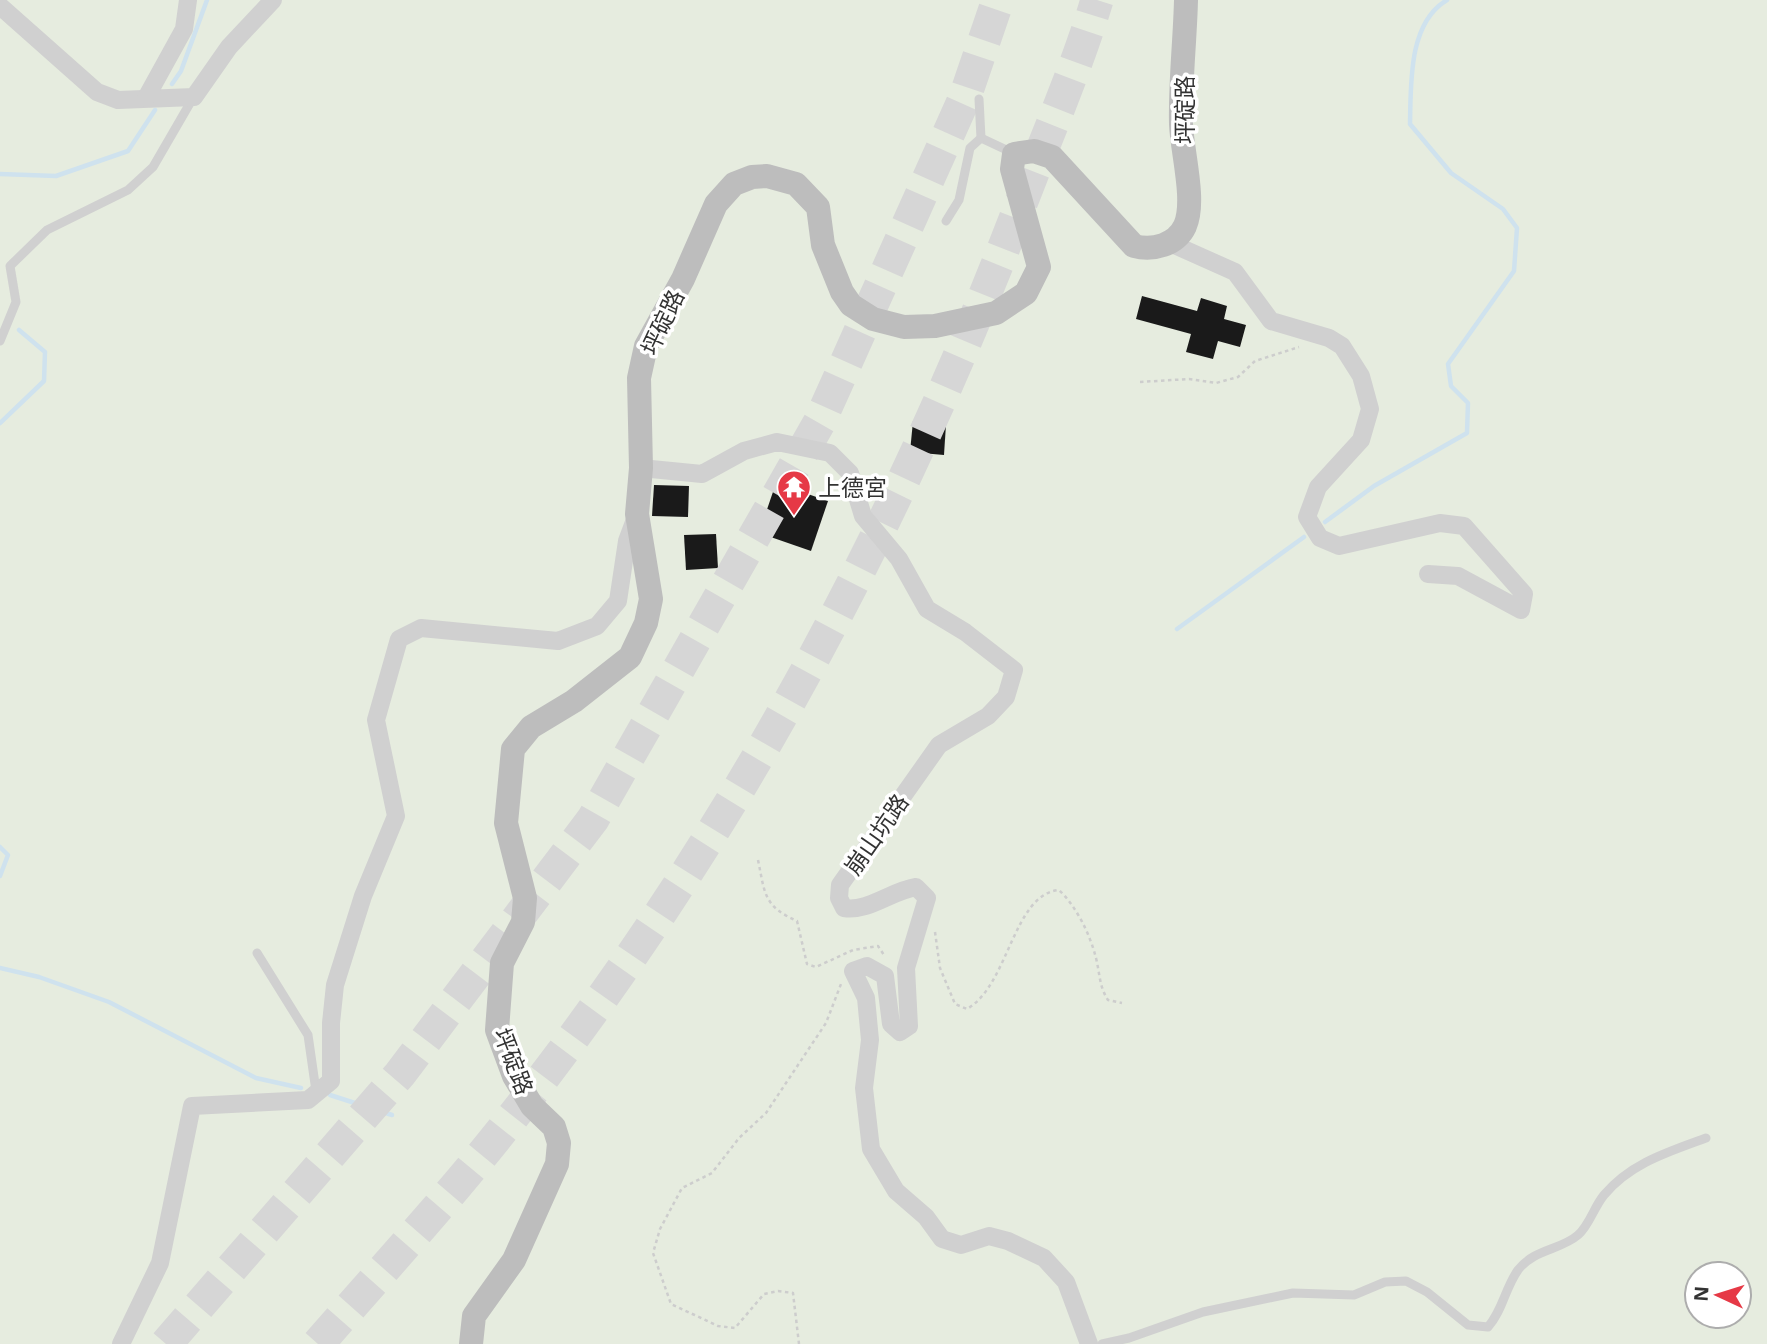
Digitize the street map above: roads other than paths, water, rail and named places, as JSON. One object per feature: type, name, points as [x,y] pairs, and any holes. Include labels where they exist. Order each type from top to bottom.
[{"type":"main road","name":"坪碇路","points":[[1170,243],[1184,227],[1188,207],[1181,123],[1186,0]]},
{"type":"main road","points":[[1014,154],[1034,151],[1052,157],[1134,246],[1156,247],[1170,243]]},
{"type":"main road","name":"坪碇路","points":[[471,1344],[474,1316],[514,1260],[557,1164],[559,1143],[554,1127],[531,1106],[514,1076],[497,1030],[502,963],[523,922],[525,898],[506,823],[513,749],[531,727],[574,701],[630,657],[646,623],[651,599],[637,514],[641,468],[639,378],[646,346],[682,279],[716,204],[734,184],[767,176],[796,184],[818,207],[823,245],[842,292],[851,304],[873,319],[904,327],[935,326],[996,313],[1026,293],[1039,267],[1014,178],[1014,154]]},
{"type":"street","points":[[146,98],[184,29],[188,0]]},
{"type":"street","points":[[0,6],[97,92],[118,100],[194,97],[229,47],[273,0]]},
{"type":"street","points":[[1173,0],[1185,29]]},
{"type":"street","points":[[1170,243],[1235,272],[1271,321],[1329,338],[1342,346],[1361,376],[1370,410],[1361,440],[1318,487],[1307,517],[1320,538],[1339,546],[1440,523],[1464,526],[1524,594],[1521,610],[1458,576],[1428,574]]},
{"type":"street","name":"崩山坑路","points":[[641,468],[702,474],[744,451],[776,442],[830,453],[850,473],[863,516],[899,559],[927,609],[983,645],[1014,670],[1006,697],[988,716],[939,745],[840,885],[839,898],[844,908],[856,910],[900,889],[916,887],[927,898],[906,968],[909,1026],[900,1032],[891,1024],[884,976],[867,966],[853,971],[866,998],[870,1040],[864,1088],[871,1149],[896,1191],[926,1217],[942,1239],[961,1245],[989,1236],[1008,1241],[1044,1258],[1066,1282],[1089,1344]]},
{"type":"street","points":[[121,1344],[160,1263],[192,1106],[308,1100],[331,1081],[331,1023],[335,985],[363,896],[396,816],[376,720],[399,639],[421,628],[558,641],[597,626],[618,601],[627,541],[637,514]]},
{"type":"lane","points":[[0,341],[16,302],[10,266],[47,230],[128,190],[153,167],[194,97]]},
{"type":"lane","points":[[979,99],[981,138]]},
{"type":"lane","points":[[981,138],[1014,154]]},
{"type":"lane","points":[[946,221],[959,200],[970,148],[981,138]]},
{"type":"lane","points":[[257,953],[307,1035],[316,1091]]},
{"type":"lane","points":[[1102,1344],[1129,1338],[1203,1312],[1293,1293],[1354,1295],[1385,1282],[1406,1281],[1427,1292],[1468,1325],[1488,1327],[1500,1314],[1518,1271],[1542,1250],[1577,1236],[1602,1197],[1616,1182],[1649,1158],[1706,1138]]},
{"type":"waterway","points":[[172,84],[181,71],[207,0]]},
{"type":"waterway","points":[[1325,522],[1374,486],[1467,433],[1468,403],[1451,386],[1448,364],[1514,271],[1517,228],[1503,209],[1451,173],[1410,124],[1412,73],[1418,39],[1434,10],[1447,0]]},
{"type":"waterway","points":[[0,174],[56,176],[128,151],[155,110]]},
{"type":"waterway","points":[[0,423],[44,381],[45,352],[19,330]]},
{"type":"waterway","points":[[1177,629],[1304,537]]},
{"type":"waterway","points":[[0,847],[8,855],[0,876]]},
{"type":"waterway","points":[[0,968],[39,977],[109,1002],[256,1078],[301,1088]]},
{"type":"waterway","points":[[330,1095],[392,1115]]},
{"type":"tunnel","points":[[166,1344],[400,1074],[593,819],[819,423],[965,97],[998,0]]},
{"type":"tunnel","points":[[318,1344],[481,1157],[583,1024],[659,915],[730,803],[797,688],[917,451],[971,329],[1070,78],[1097,0]]},
{"type":"place","name":"上德宮","points":[[794,517]]}]
